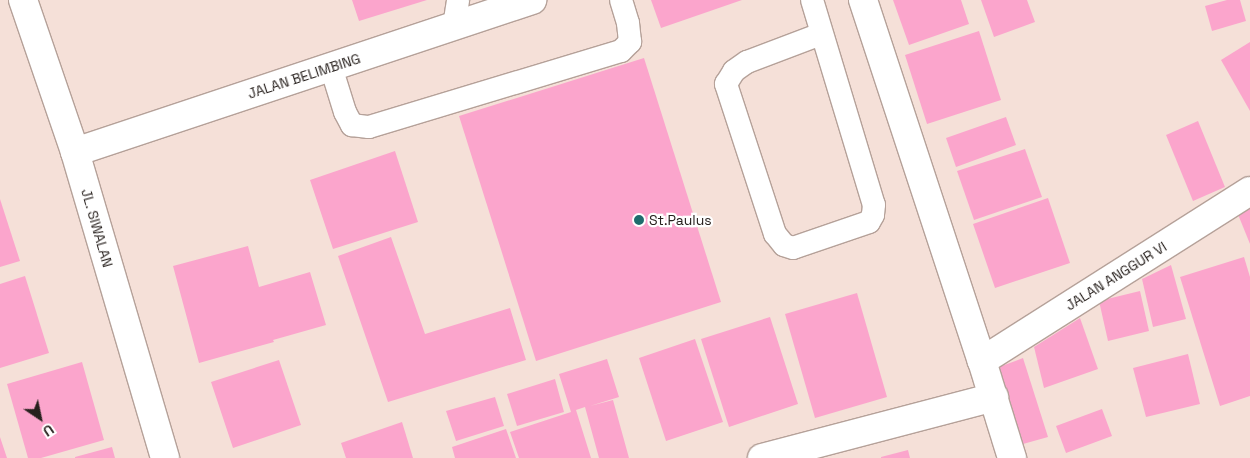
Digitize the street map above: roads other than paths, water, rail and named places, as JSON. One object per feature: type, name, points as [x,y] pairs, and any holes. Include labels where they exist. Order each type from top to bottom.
[{"type":"street","name":"JL. SIWALAN","points":[[23,0],[75,152],[165,458]]},
{"type":"street","name":"JALAN BELIMBING","points":[[75,152],[332,67],[456,13],[532,0]]},
{"type":"street","points":[[863,0],[994,397],[1012,458]]},
{"type":"street","name":"JALAN ANGGUR VI","points":[[982,361],[1250,191]]},
{"type":"street","points":[[762,458],[994,397]]},
{"type":"lane","points":[[332,67],[352,125],[369,127],[621,51],[630,42],[628,23],[621,0]]},
{"type":"lane","points":[[812,0],[874,205],[873,215],[869,222],[793,248],[784,245],[775,234],[726,84],[734,71],[747,62],[821,34]]},
{"type":"place","name":"St.Paulus","points":[[639,220]]}]
